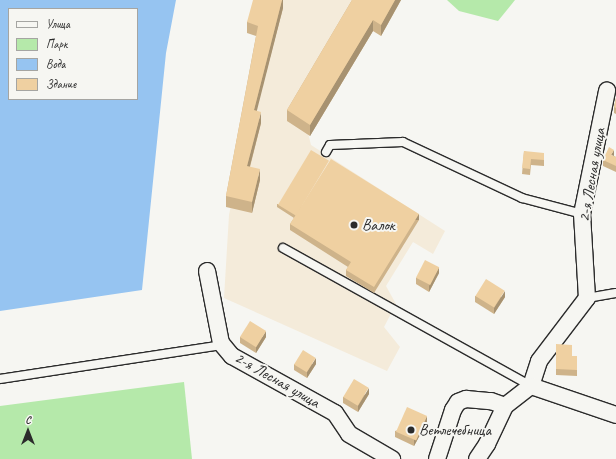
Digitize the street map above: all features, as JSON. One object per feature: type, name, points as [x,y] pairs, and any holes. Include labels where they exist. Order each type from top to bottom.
[{"type":"street","name":"2-я Лесная улица","points":[[587,298],[582,214],[607,92]]},
{"type":"street","name":"2-я Лесная улица","points":[[206,271],[222,345],[232,356],[335,413],[349,434],[392,459]]},
{"type":"street","points":[[477,459],[487,444],[505,406],[531,386],[539,361],[587,298]]},
{"type":"street","points":[[531,386],[616,415]]},
{"type":"street","points":[[437,459],[453,410],[458,402],[475,399],[505,406]]},
{"type":"lane","points":[[326,152],[330,145],[403,142],[522,198],[582,214]]},
{"type":"lane","points":[[283,248],[531,386]]},
{"type":"lane","points":[[587,298],[616,293]]},
{"type":"lane","points":[[0,379],[222,345]]},
{"type":"shaded area","points":[[260,0],[391,0],[307,129],[311,145],[445,231],[433,254],[413,242],[386,286],[396,304],[384,327],[400,347],[387,371],[224,298],[229,215],[264,35]]},
{"type":"green space","points":[[447,0],[515,0],[498,21],[459,11]]},
{"type":"green space","points":[[184,382],[192,459],[0,459],[0,406]]},
{"type":"water","points":[[0,0],[176,0],[166,53],[142,290],[0,311]]},
{"type":"building","points":[[253,0],[282,0],[254,110],[261,112],[247,166],[260,169],[252,202],[226,196],[258,26],[247,22]]},
{"type":"building","points":[[352,0],[395,0],[381,25],[373,20],[310,125],[287,110]]},
{"type":"building","points":[[609,147],[614,150],[611,155],[616,157],[616,166],[603,160]]},
{"type":"building","points":[[311,150],[329,161],[296,216],[278,205]]},
{"type":"building","points":[[524,151],[544,153],[544,160],[531,159],[530,169],[522,168]]},
{"type":"building","name":"Валок","points":[[331,159],[419,214],[374,287],[346,270],[351,262],[290,224]]},
{"type":"building","points":[[425,260],[439,267],[430,285],[416,278]]},
{"type":"building","points":[[486,279],[505,291],[494,308],[475,296]]},
{"type":"building","points":[[250,321],[266,331],[256,347],[240,337]]},
{"type":"building","points":[[556,344],[572,345],[572,356],[577,356],[577,370],[556,369]]},
{"type":"building","points":[[303,350],[316,358],[307,372],[294,364]]},
{"type":"building","points":[[354,379],[369,388],[358,406],[343,397]]},
{"type":"building","name":"Ветлечебница","points":[[407,407],[427,416],[416,441],[396,432]]},
{"type":"place","name":"Валок","points":[[354,225]]},
{"type":"place","name":"Ветлечебница","points":[[411,430]]}]
